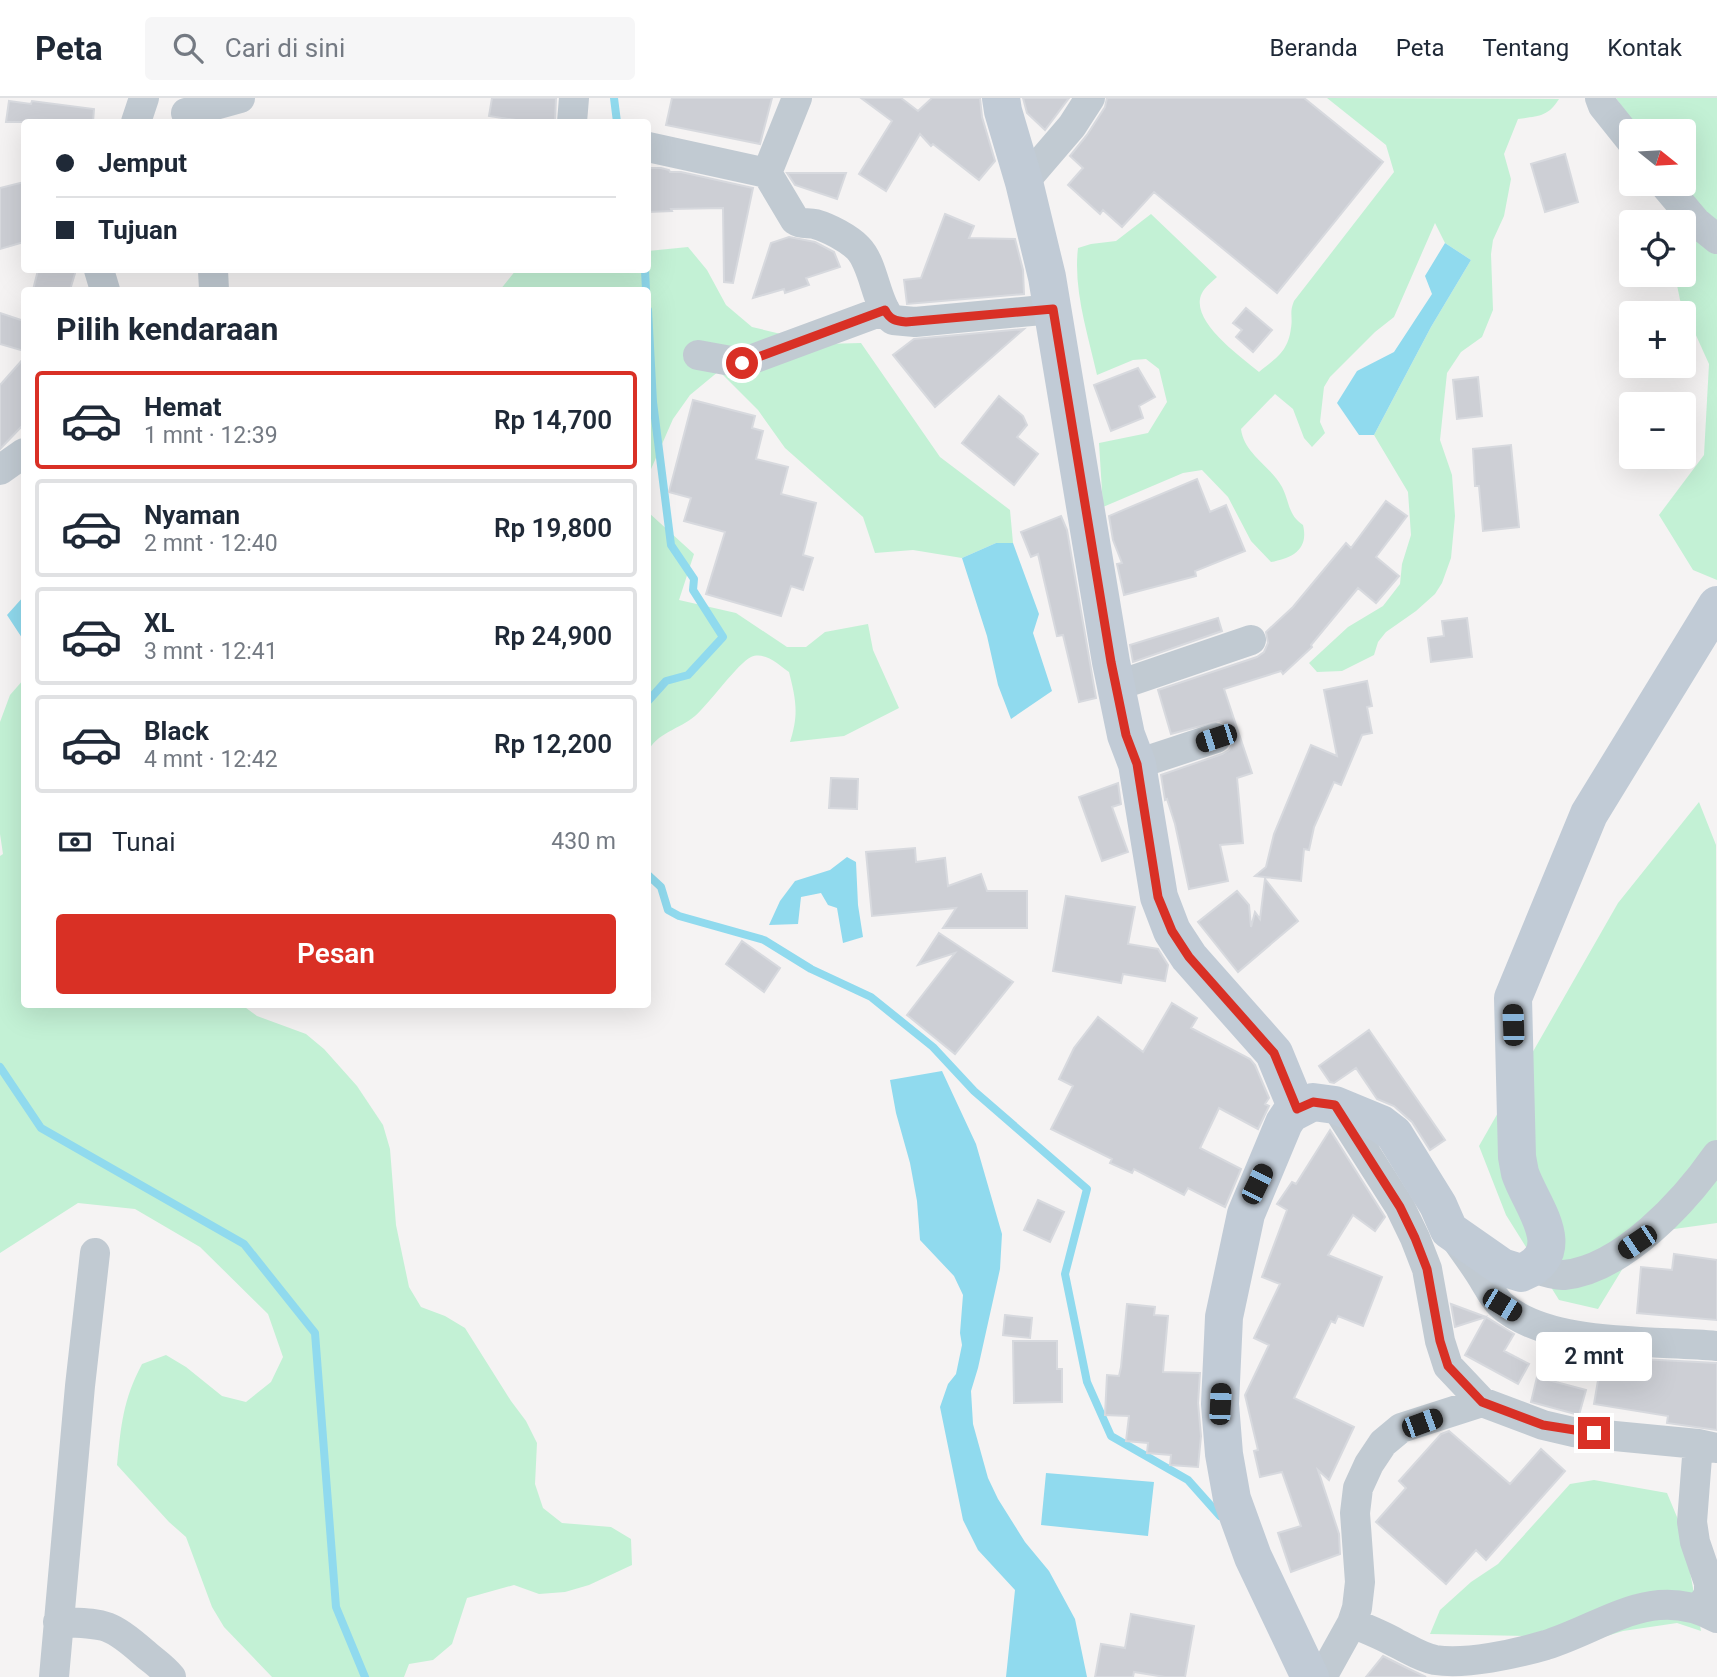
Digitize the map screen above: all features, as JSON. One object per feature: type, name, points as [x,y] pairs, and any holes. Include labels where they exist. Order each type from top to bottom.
[{"type":"street","points":[[136,119],[144,98]]},
{"type":"street","points":[[182,111],[240,98]]},
{"type":"street","points":[[572,119],[574,98]]},
{"type":"street","points":[[767,173],[797,98]]},
{"type":"street","points":[[1001,98],[1047,277],[1116,686],[1126,735],[1137,764],[1158,897],[1172,931],[1189,957],[1274,1053],[1297,1109]]},
{"type":"street","points":[[1024,182],[1072,126],[1090,98]]},
{"type":"street","points":[[1600,98],[1619,126]]},
{"type":"street","points":[[651,148],[767,173],[794,220],[802,224],[816,225],[850,242],[865,256],[888,317],[893,320],[906,322],[1053,309]]},
{"type":"street","points":[[1674,196],[1696,222],[1717,239]]},
{"type":"street","points":[[698,355],[742,363],[885,310]]},
{"type":"street","points":[[0,470],[21,455]]},
{"type":"street","points":[[1450,1230],[1502,1267],[1521,1273],[1533,1268],[1544,1256],[1546,1238],[1539,1210],[1520,1174],[1517,1157],[1513,999],[1589,814],[1717,605]]},
{"type":"street","points":[[1116,686],[1251,640]]},
{"type":"street","points":[[1137,764],[1216,738]]},
{"type":"street","points":[[1310,1677],[1252,1556],[1233,1499],[1224,1454],[1220,1404],[1224,1317],[1246,1214],[1284,1123],[1297,1109],[1313,1102],[1335,1105],[1367,1116],[1394,1134],[1438,1205],[1450,1230],[1485,1281],[1490,1294],[1502,1305],[1530,1322],[1579,1337],[1717,1346]]},
{"type":"street","points":[[1335,1105],[1400,1207],[1415,1238],[1427,1269],[1440,1341],[1448,1366],[1482,1402],[1543,1425],[1573,1432],[1707,1446],[1692,1522],[1695,1542],[1709,1583],[1709,1613],[1682,1604],[1659,1604],[1624,1612],[1544,1645],[1482,1658],[1456,1660],[1418,1656],[1396,1642],[1352,1623]]},
{"type":"street","points":[[1533,1268],[1563,1276],[1608,1262],[1646,1233],[1700,1180],[1717,1155]]},
{"type":"street","points":[[54,1677],[95,1253]]},
{"type":"street","points":[[1322,1677],[1352,1623],[1357,1608],[1360,1582],[1355,1513],[1358,1488],[1369,1464],[1383,1443],[1401,1428],[1482,1402]]},
{"type":"street","points":[[58,1622],[100,1624],[113,1628],[171,1677]]},
{"type":"green space","points":[[1327,98],[1559,99],[1546,112],[1518,119],[1504,154],[1511,179],[1504,216],[1493,240],[1491,254],[1493,310],[1482,337],[1461,352],[1447,373],[1440,440],[1452,475],[1455,516],[1451,558],[1442,583],[1435,594],[1416,611],[1386,632],[1378,642],[1374,655],[1342,671],[1317,672],[1309,663],[1348,627],[1383,606],[1400,584],[1402,564],[1411,535],[1408,492],[1374,435],[1431,327],[1471,260],[1445,243],[1435,223],[1394,317],[1330,377],[1324,387],[1320,422],[1325,433],[1312,447],[1304,438],[1293,409],[1275,394],[1241,429],[1247,446],[1277,479],[1292,513],[1303,525],[1301,547],[1286,558],[1271,562],[1251,541],[1228,497],[1202,470],[1183,473],[1103,507],[1099,443],[1148,433],[1167,402],[1159,369],[1146,359],[1133,360],[1097,375],[1082,312],[1077,264],[1078,248],[1116,241],[1151,214],[1217,277],[1202,293],[1202,315],[1229,348],[1259,372],[1280,354],[1287,343],[1294,301],[1394,172],[1386,145]]},
{"type":"green space","points":[[1616,98],[1717,98],[1717,580],[1693,570],[1659,515],[1704,455],[1709,364],[1696,335],[1696,301],[1680,301],[1677,287],[1696,287],[1696,210],[1677,210],[1679,196],[1696,196],[1696,119],[1631,119]]},
{"type":"green space","points":[[688,247],[707,270],[726,305],[752,327],[823,344],[861,343],[940,457],[1010,510],[1013,543],[996,543],[962,558],[913,550],[875,553],[863,517],[785,448],[758,410],[719,371],[690,395],[673,419],[651,469],[651,287],[502,287],[514,273],[651,273],[651,251]]},
{"type":"green space","points":[[651,515],[694,554],[679,600],[736,613],[787,647],[806,647],[825,632],[868,624],[873,650],[899,708],[844,736],[790,742],[796,707],[789,672],[772,660],[756,656],[745,661],[695,716],[662,736],[652,746]]},
{"type":"green space","points":[[21,682],[21,1008],[246,1008],[257,1016],[306,1034],[324,1049],[357,1086],[383,1125],[390,1149],[396,1225],[409,1287],[421,1307],[445,1316],[465,1328],[526,1421],[537,1443],[535,1484],[543,1508],[562,1523],[611,1527],[631,1539],[632,1565],[589,1585],[565,1592],[539,1594],[514,1585],[467,1598],[452,1644],[433,1660],[409,1664],[404,1677],[272,1677],[224,1627],[212,1607],[186,1537],[117,1465],[122,1425],[127,1401],[142,1364],[166,1355],[186,1367],[222,1396],[246,1402],[271,1382],[283,1357],[268,1314],[200,1247],[135,1209],[78,1203],[0,1253],[0,856],[3,854],[0,834],[0,722],[10,695]]},
{"type":"green space","points":[[1699,802],[1716,845],[1717,1223],[1667,1230],[1634,1250],[1598,1309],[1559,1300],[1506,1215],[1479,1146],[1618,903]]},
{"type":"green space","points":[[1594,1480],[1667,1493],[1682,1529],[1701,1631],[1677,1623],[1623,1631],[1552,1653],[1527,1636],[1430,1634],[1440,1610],[1471,1582],[1498,1564],[1570,1484]]},
{"type":"water","points":[[1445,243],[1471,260],[1431,327],[1374,435],[1359,435],[1337,403],[1357,371],[1394,352],[1432,294],[1425,276]]},
{"type":"water","points":[[996,543],[1013,543],[1039,614],[1033,633],[1052,691],[1011,719],[998,685],[987,636],[962,558]]},
{"type":"water","points":[[21,599],[21,636],[7,615]]},
{"type":"water","points":[[847,857],[856,862],[863,937],[843,943],[837,908],[828,905],[821,893],[801,897],[798,924],[769,925],[780,901],[795,881],[830,870]]},
{"type":"water","points":[[942,1071],[976,1144],[1002,1234],[1000,1269],[971,1391],[973,1424],[988,1478],[998,1499],[1025,1542],[1049,1571],[1075,1619],[1087,1677],[1006,1677],[1015,1590],[978,1550],[963,1520],[940,1407],[948,1384],[956,1374],[962,1345],[960,1333],[963,1295],[954,1276],[920,1240],[910,1163],[890,1080]]},
{"type":"water","points":[[1046,1473],[1154,1482],[1148,1536],[1041,1525]]},
{"type":"building","points":[[492,98],[556,98],[555,119],[489,116]]},
{"type":"building","points":[[672,98],[772,98],[760,144],[666,125]]},
{"type":"building","points":[[861,98],[901,98],[918,111],[932,98],[980,98],[982,117],[995,161],[979,180],[933,144],[931,146],[920,134],[886,191],[859,174],[892,121]]},
{"type":"building","points":[[1023,98],[1069,98],[1045,130],[1027,113]]},
{"type":"building","points":[[1107,98],[1304,98],[1383,162],[1277,293],[1154,192],[1122,227],[1103,210],[1100,214],[1068,185],[1083,168],[1070,156],[1105,107]]},
{"type":"building","points":[[9,101],[31,104],[32,101],[94,109],[93,119],[21,119],[21,122],[6,122]]},
{"type":"building","points":[[1565,154],[1578,202],[1545,212],[1531,164]]},
{"type":"building","points":[[651,168],[753,188],[733,283],[724,282],[723,208],[671,209],[672,211],[651,212]]},
{"type":"building","points":[[787,173],[846,173],[837,199],[795,185]]},
{"type":"building","points":[[21,183],[21,243],[0,249],[0,188]]},
{"type":"building","points":[[945,214],[974,226],[969,238],[1015,239],[1023,270],[1024,294],[907,304],[904,280],[921,278]]},
{"type":"building","points":[[789,237],[815,242],[834,252],[840,267],[806,278],[809,285],[785,293],[784,289],[753,298],[771,243]]},
{"type":"building","points":[[37,273],[75,273],[71,287],[34,287]]},
{"type":"building","points":[[1246,308],[1272,330],[1253,352],[1236,337],[1242,330],[1233,323]]},
{"type":"building","points":[[0,313],[21,320],[21,350],[0,344]]},
{"type":"building","points":[[1024,329],[935,407],[893,355],[914,339]]},
{"type":"building","points":[[21,361],[21,427],[0,449],[0,385]]},
{"type":"building","points":[[1138,368],[1155,397],[1139,406],[1143,418],[1111,431],[1094,385]]},
{"type":"building","points":[[1478,377],[1482,416],[1457,419],[1453,380]]},
{"type":"building","points":[[999,396],[1023,416],[1027,425],[1017,437],[1038,454],[1014,485],[962,443]]},
{"type":"building","points":[[693,400],[755,416],[752,428],[763,431],[756,459],[788,467],[781,494],[816,503],[803,555],[813,558],[803,590],[791,586],[781,616],[706,594],[725,532],[684,521],[691,498],[669,492]]},
{"type":"building","points":[[1511,445],[1519,527],[1483,531],[1479,486],[1475,486],[1473,449]]},
{"type":"building","points":[[1197,479],[1210,512],[1226,505],[1245,551],[1195,571],[1196,576],[1124,595],[1117,564],[1122,563],[1113,540],[1109,516]]},
{"type":"building","points":[[1386,501],[1407,516],[1376,557],[1399,576],[1376,603],[1358,588],[1312,647],[1283,674],[1281,671],[1224,689],[1252,773],[1237,778],[1243,843],[1220,845],[1228,881],[1189,889],[1161,775],[1229,750],[1233,733],[1228,725],[1219,721],[1171,734],[1158,690],[1257,657],[1264,652],[1268,643],[1266,632],[1293,607],[1346,543],[1351,548]]},
{"type":"building","points":[[1061,516],[1067,530],[1096,698],[1079,702],[1063,635],[1057,636],[1038,554],[1031,557],[1021,532]]},
{"type":"building","points":[[1218,618],[1222,631],[1133,662],[1130,645]]},
{"type":"building","points":[[1467,618],[1472,657],[1431,662],[1428,638],[1444,636],[1442,621]]},
{"type":"building","points":[[1367,681],[1372,706],[1367,707],[1372,733],[1362,735],[1341,785],[1334,782],[1314,827],[1309,850],[1304,849],[1301,881],[1255,876],[1266,867],[1274,834],[1311,745],[1337,756],[1324,690]]},
{"type":"building","points":[[831,778],[858,779],[857,809],[829,808]]},
{"type":"building","points":[[1118,783],[1121,804],[1112,807],[1128,852],[1102,861],[1079,797]]},
{"type":"building","points":[[915,848],[916,862],[945,858],[948,886],[981,874],[987,891],[1027,891],[1027,928],[943,928],[956,908],[872,916],[866,852]]},
{"type":"building","points":[[1265,879],[1298,921],[1238,972],[1198,922],[1237,891],[1249,905],[1251,927],[1255,912],[1260,919]]},
{"type":"building","points":[[1066,896],[1135,907],[1128,944],[1158,949],[1168,965],[1165,981],[1123,974],[1121,983],[1053,971]]},
{"type":"building","points":[[939,933],[1013,982],[955,1054],[907,1015],[955,953],[918,965]]},
{"type":"building","points":[[742,941],[780,968],[764,992],[726,964]]},
{"type":"building","points":[[1172,1003],[1197,1018],[1191,1028],[1250,1059],[1269,1098],[1265,1104],[1269,1106],[1258,1129],[1219,1108],[1200,1148],[1241,1169],[1225,1207],[1188,1188],[1184,1195],[1134,1169],[1132,1173],[1110,1163],[1112,1159],[1051,1129],[1073,1086],[1059,1079],[1074,1048],[1098,1017],[1143,1052]]},
{"type":"building","points":[[1369,1030],[1445,1140],[1430,1150],[1412,1122],[1394,1106],[1377,1099],[1356,1068],[1334,1083],[1330,1082],[1319,1066]]},
{"type":"building","points":[[1330,1130],[1385,1217],[1375,1231],[1353,1215],[1328,1255],[1382,1277],[1363,1326],[1338,1316],[1335,1323],[1331,1321],[1294,1398],[1354,1427],[1329,1480],[1318,1470],[1339,1534],[1340,1554],[1291,1572],[1278,1533],[1301,1526],[1282,1472],[1260,1477],[1254,1451],[1258,1450],[1245,1395],[1269,1345],[1254,1338],[1280,1284],[1262,1277],[1287,1210],[1277,1204],[1292,1182],[1296,1184]]},
{"type":"building","points":[[1038,1200],[1064,1212],[1050,1242],[1024,1230]]},
{"type":"building","points":[[1674,1254],[1717,1260],[1717,1320],[1637,1313],[1641,1267],[1672,1270]]},
{"type":"building","points":[[1127,1304],[1155,1307],[1154,1315],[1168,1316],[1163,1372],[1200,1373],[1198,1403],[1201,1436],[1198,1467],[1170,1465],[1171,1455],[1147,1453],[1148,1443],[1126,1441],[1129,1416],[1105,1415],[1107,1375],[1119,1376],[1121,1367]]},
{"type":"building","points":[[1451,1304],[1486,1317],[1455,1327]]},
{"type":"building","points":[[1005,1315],[1032,1318],[1030,1338],[1003,1335]]},
{"type":"building","points":[[1486,1317],[1514,1334],[1504,1351],[1529,1364],[1518,1384],[1465,1355]]},
{"type":"building","points":[[1013,1341],[1057,1341],[1057,1369],[1062,1369],[1062,1402],[1014,1403]]},
{"type":"building","points":[[1602,1357],[1717,1363],[1717,1430],[1667,1423],[1668,1416],[1594,1404]]},
{"type":"building","points":[[1537,1377],[1586,1390],[1579,1415],[1531,1402]]},
{"type":"building","points":[[1449,1431],[1510,1484],[1541,1449],[1565,1471],[1486,1560],[1476,1550],[1446,1584],[1376,1522],[1406,1488],[1399,1481],[1441,1434]]},
{"type":"building","points":[[1131,1614],[1194,1626],[1185,1677],[1134,1672],[1133,1677],[1095,1677],[1101,1644],[1125,1648]]},
{"type":"building","points":[[1383,1656],[1407,1668],[1426,1677],[1366,1677]]},
{"type":"waterway","points":[[614,98],[617,119]]},
{"type":"waterway","points":[[645,273],[646,287]]},
{"type":"waterway","points":[[651,365],[671,545],[694,579],[693,590],[723,637],[688,675],[666,681],[651,698]]},
{"type":"waterway","points":[[651,878],[661,887],[668,910],[679,916],[764,940],[811,969],[871,997],[933,1047],[974,1091],[1087,1189],[1065,1274],[1087,1382],[1111,1436],[1188,1480],[1220,1516]]},
{"type":"waterway","points":[[0,1067],[41,1128],[244,1244],[315,1333],[336,1607],[365,1677]]},
{"type":"route","points":[[742,363],[885,310],[893,320],[906,322],[1053,309],[1111,662],[1126,735],[1137,764],[1158,897],[1172,931],[1212,985],[1274,1053],[1297,1109],[1313,1102],[1335,1105],[1400,1207],[1427,1269],[1440,1341],[1448,1366],[1482,1402],[1543,1425],[1573,1432],[1594,1433]]}]
